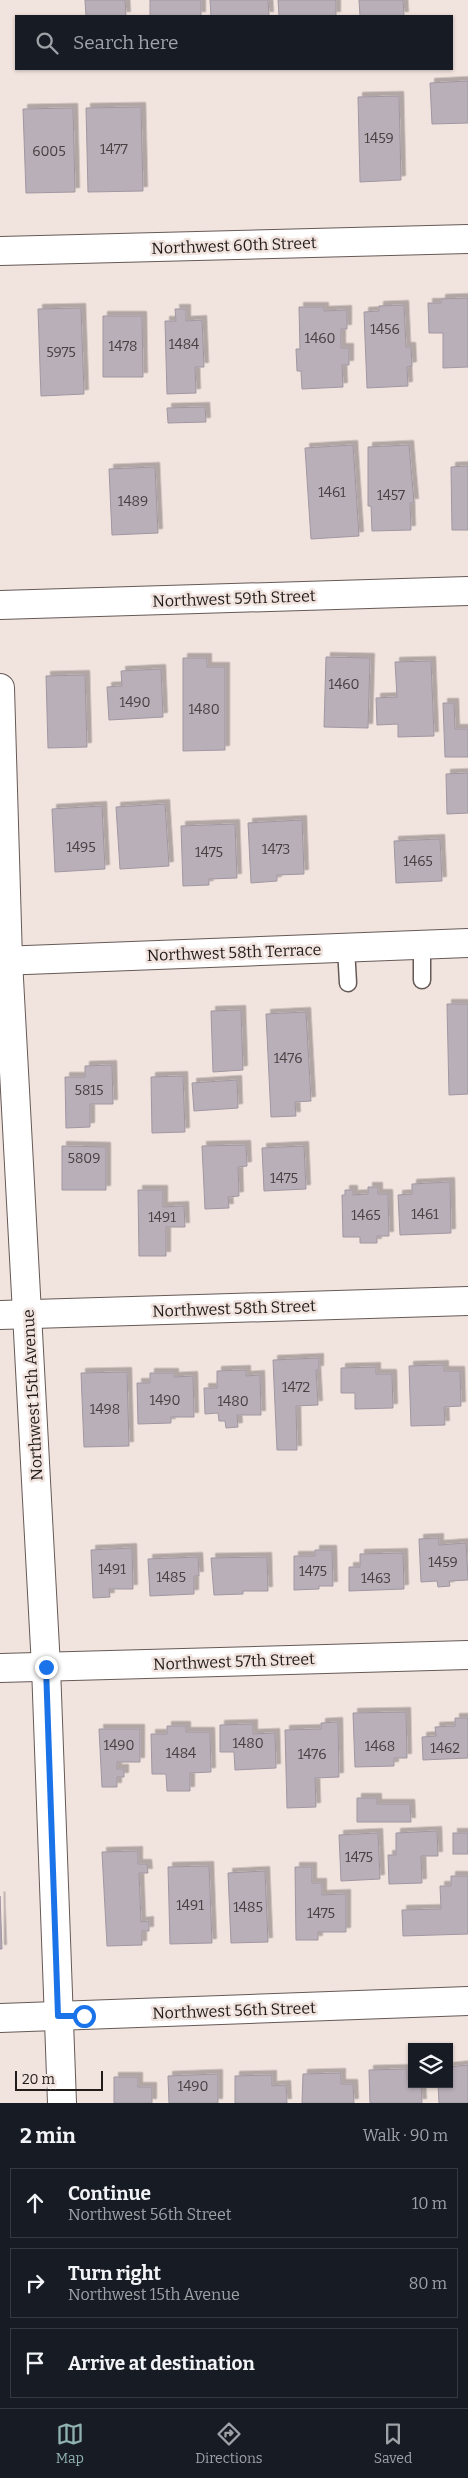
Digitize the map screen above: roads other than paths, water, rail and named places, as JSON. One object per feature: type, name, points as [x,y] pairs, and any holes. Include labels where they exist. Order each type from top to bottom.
[{"type":"street","name":"Northwest 60th Street","points":[[0,252],[468,239]]},
{"type":"street","name":"Northwest 59th Street","points":[[0,605],[468,591]]},
{"type":"street","name":"Northwest 15th Avenue","points":[[0,688],[4,961],[28,1314],[46,1667],[62,2103]]},
{"type":"street","name":"Northwest 58th Terrace","points":[[4,961],[468,943]]},
{"type":"street","name":"Northwest 58th Street","points":[[0,1315],[468,1301]]},
{"type":"street","name":"Northwest 57th Street","points":[[0,1668],[468,1655]]},
{"type":"street","name":"Northwest 56th Street","points":[[0,2018],[468,2001]]},
{"type":"lane","points":[[422,945],[422,980]]},
{"type":"lane","points":[[346,948],[348,983]]}]
